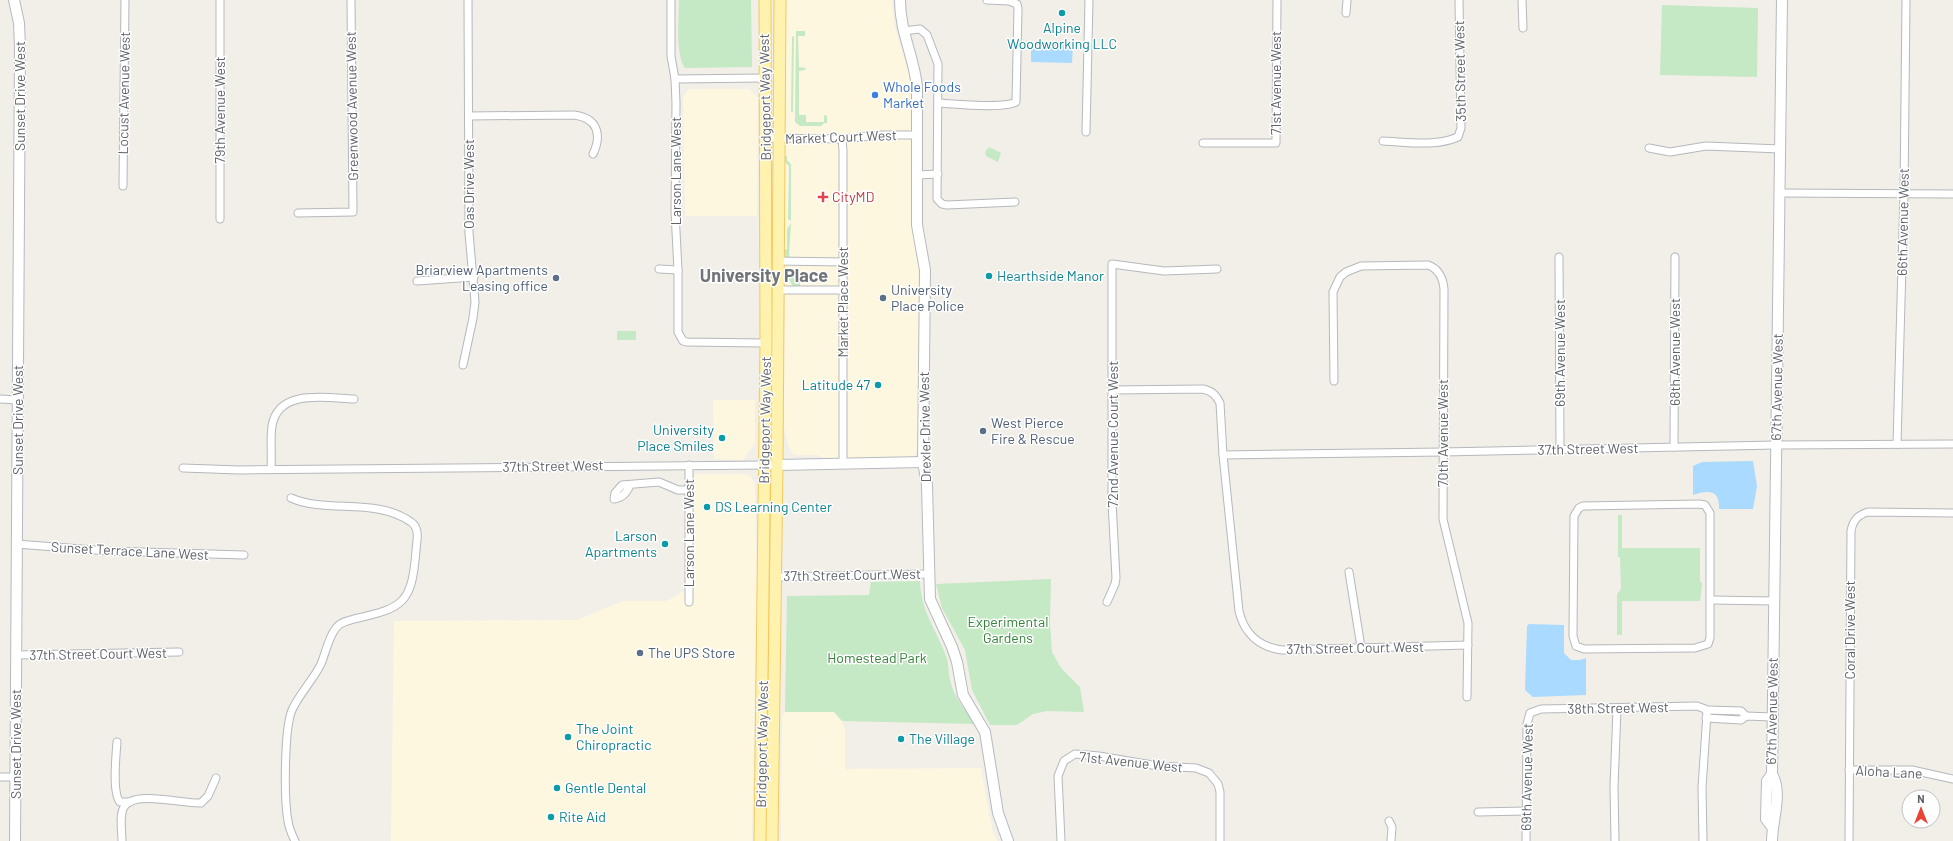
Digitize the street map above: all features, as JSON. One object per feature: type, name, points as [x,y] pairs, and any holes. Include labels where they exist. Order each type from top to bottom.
[{"type":"main road","name":"Bridgeport Way West","points":[[760,841],[766,343],[764,78],[765,0]]},
{"type":"main road","name":"Bridgeport Way West","points":[[772,841],[777,465],[777,261],[780,0]]},
{"type":"street","name":"Sunset Drive West","points":[[14,0],[19,23],[20,48],[16,544],[16,841]]},
{"type":"street","name":"Locust Avenue West","points":[[123,186],[125,0]]},
{"type":"street","name":"79th Avenue West","points":[[220,0],[220,220]]},
{"type":"street","name":"Greenwood Avenue West","points":[[298,213],[353,212],[351,0]]},
{"type":"street","name":"Oas Drive West","points":[[463,366],[474,309],[474,277],[469,233],[468,0]]},
{"type":"street","name":"Larson Lane West","points":[[671,0],[671,56],[675,79],[675,212],[678,270],[678,332],[683,341],[736,344],[766,343]]},
{"type":"street","name":"Drexler Drive West","points":[[900,0],[903,31],[916,76],[917,225],[925,270],[923,462],[927,485],[928,574],[930,599],[952,647],[957,662],[963,695],[985,732],[998,813],[1008,841]]},
{"type":"street","points":[[939,103],[996,105],[1013,104],[1016,102],[1018,94],[1018,8],[1016,4],[1009,1],[987,0]]},
{"type":"street","points":[[1086,132],[1089,0]]},
{"type":"street","name":"71st Avenue West","points":[[1203,144],[1276,143],[1277,0]]},
{"type":"street","points":[[1346,13],[1347,0]]},
{"type":"street","name":"35th Street West","points":[[1383,141],[1434,143],[1449,141],[1458,137],[1461,128],[1459,0]]},
{"type":"street","points":[[1522,0],[1523,28]]},
{"type":"street","name":"67th Avenue West","points":[[1772,841],[1772,827],[1775,819],[1776,781],[1772,774],[1772,717],[1782,0]]},
{"type":"street","name":"66th Avenue West","points":[[1897,444],[1904,194],[1906,0]]},
{"type":"street","points":[[903,31],[920,29],[927,35],[938,64],[939,103],[937,199],[942,204],[1015,202]]},
{"type":"street","points":[[675,79],[764,78]]},
{"type":"street","points":[[469,116],[584,116],[593,123],[597,131],[597,144],[593,154]]},
{"type":"street","name":"Market Court West","points":[[765,138],[842,139],[881,135],[917,135]]},
{"type":"street","name":"Market Place West","points":[[842,139],[843,464]]},
{"type":"street","points":[[1649,148],[1670,152],[1706,146],[1781,149]]},
{"type":"street","points":[[917,175],[938,174]]},
{"type":"street","points":[[1780,193],[1953,194]]},
{"type":"street","name":"69th Avenue West","points":[[1559,257],[1560,449]]},
{"type":"street","name":"68th Avenue West","points":[[1674,447],[1675,257]]},
{"type":"street","points":[[777,261],[843,262]]},
{"type":"street","name":"72nd Avenue Court West","points":[[1107,602],[1116,578],[1112,502],[1112,264],[1164,271],[1217,269]]},
{"type":"street","name":"70th Avenue West","points":[[1334,382],[1333,292],[1340,277],[1349,270],[1361,266],[1428,265],[1433,267],[1441,276],[1444,289],[1443,520],[1466,611],[1468,645],[1467,697]]},
{"type":"street","points":[[659,269],[678,270]]},
{"type":"street","points":[[417,280],[474,277]]},
{"type":"street","points":[[777,290],[843,290]]},
{"type":"street","points":[[1113,390],[1209,390],[1217,397],[1220,403],[1223,455]]},
{"type":"street","points":[[0,398],[18,400]]},
{"type":"street","points":[[271,469],[272,424],[276,414],[282,407],[293,400],[302,398],[354,399]]},
{"type":"street","name":"37th Street West","points":[[1223,455],[1776,445],[1953,444]]},
{"type":"street","name":"37th Street Court West","points":[[1223,455],[1239,611],[1247,631],[1260,643],[1275,649],[1468,645]]},
{"type":"street","name":"37th Street West","points":[[183,468],[271,469],[777,465],[923,462]]},
{"type":"street","name":"Larson Lane West","points":[[689,465],[689,602]]},
{"type":"street","points":[[630,485],[659,482],[678,490],[689,490]]},
{"type":"street","points":[[291,498],[311,505],[386,511],[412,523],[416,529],[417,536],[413,577],[401,602],[391,609],[346,621],[337,626],[331,636],[319,668],[292,710],[288,736],[286,802],[288,822],[295,841]]},
{"type":"street","points":[[1705,505],[1710,513],[1710,600],[1710,638],[1708,644],[1704,646],[1578,648],[1573,641],[1574,516],[1576,511],[1583,506],[1705,505]]},
{"type":"street","name":"Coral Drive West","points":[[1849,841],[1851,530],[1853,524],[1862,514],[1868,512],[1953,513]]},
{"type":"street","name":"Sunset Terrace Lane West","points":[[16,544],[107,551],[244,555]]},
{"type":"street","points":[[1350,572],[1361,647]]},
{"type":"street","name":"37th Street Court West","points":[[775,577],[928,574]]},
{"type":"street","points":[[1710,600],[1773,601]]},
{"type":"street","name":"37th Street Court West","points":[[16,655],[179,652]]},
{"type":"street","name":"38th Street West","points":[[1530,713],[1541,709],[1616,709],[1697,706],[1706,710],[1741,711],[1746,716]]},
{"type":"street","points":[[1615,841],[1614,787],[1616,709]]},
{"type":"street","points":[[1703,841],[1702,788],[1706,710]]},
{"type":"street","name":"69th Avenue West","points":[[1526,841],[1527,724],[1530,713]]},
{"type":"street","name":"38th Street West","points":[[1706,718],[1741,720],[1746,716],[1772,717]]},
{"type":"street","points":[[116,742],[116,782],[118,800],[120,802],[131,802]]},
{"type":"street","name":"71st Avenue West","points":[[1061,841],[1059,769],[1064,762],[1075,754],[1086,754],[1158,766],[1196,768],[1209,773],[1218,784],[1220,792],[1220,841]]},
{"type":"street","name":"Aloha Lane","points":[[1849,770],[1912,770],[1953,779]]},
{"type":"street","points":[[0,778],[16,777]]},
{"type":"street","points":[[122,841],[122,811],[126,804],[139,798],[182,803],[201,803],[208,796],[216,778]]},
{"type":"street","points":[[1478,812],[1526,811]]},
{"type":"street","points":[[1389,821],[1392,827],[1391,841]]},
{"type":"shaded area","points":[[786,0],[892,0],[894,24],[912,84],[912,223],[919,262],[919,446],[914,456],[909,458],[826,459],[817,455],[797,455],[792,453],[788,446],[784,427]]},
{"type":"shaded area","points":[[689,89],[749,89],[758,98],[757,216],[685,216],[683,97]]},
{"type":"shaded area","points":[[713,400],[755,400],[755,443],[743,460],[714,459]]},
{"type":"shaded area","points":[[695,474],[744,474],[750,476],[755,485],[757,590],[752,841],[391,841],[394,621],[577,620],[623,601],[667,601],[684,591],[684,508]]},
{"type":"shaded area","points":[[785,712],[834,712],[842,721],[845,730],[845,769],[981,768],[992,829],[997,841],[781,841],[782,718]]},
{"type":"green space","points":[[679,0],[751,0],[752,67],[685,68],[682,62],[679,45]]},
{"type":"green space","points":[[1662,5],[1758,8],[1757,77],[1660,75]]},
{"type":"green space","points":[[796,31],[805,31],[805,36],[798,36],[799,67],[806,68],[805,70],[799,71],[799,115],[806,115],[806,122],[824,122],[824,115],[827,116],[827,123],[824,123],[821,126],[800,126],[795,122]]},
{"type":"green space","points":[[794,36],[793,112],[791,112],[792,37]]},
{"type":"green space","points":[[989,147],[1001,153],[998,162],[986,156],[985,152]]},
{"type":"green space","points":[[783,156],[787,156],[787,160],[791,164],[791,221],[788,219],[789,166],[783,160]]},
{"type":"green space","points":[[791,223],[789,257],[785,257],[783,250],[787,249],[787,229]]},
{"type":"green space","points":[[789,273],[802,279],[800,287],[793,287],[789,279]]},
{"type":"green space","points":[[617,331],[636,331],[636,340],[617,340]]},
{"type":"green space","points":[[1618,515],[1622,515],[1622,548],[1700,548],[1700,581],[1702,584],[1700,601],[1622,601],[1622,635],[1617,635],[1617,594],[1621,589],[1620,557],[1618,557]]},
{"type":"green space","name":"Homestead Park","points":[[1051,579],[1050,623],[1052,652],[1061,668],[1080,687],[1084,712],[1047,711],[1033,714],[1017,725],[990,725],[972,690],[965,650],[942,608],[936,584]]},
{"type":"green space","name":"Homestead Park","points":[[920,581],[923,602],[947,659],[949,677],[954,692],[960,704],[976,724],[842,721],[834,712],[785,712],[787,596],[869,595],[871,582]]},
{"type":"water","points":[[1031,43],[1073,44],[1072,63],[1031,62]]},
{"type":"water","points":[[1753,461],[1757,486],[1753,509],[1719,509],[1719,502],[1715,494],[1704,492],[1693,495],[1693,466],[1702,462]]},
{"type":"water","points":[[1529,624],[1564,625],[1564,653],[1571,660],[1586,658],[1586,695],[1533,697],[1525,690],[1527,626]]},
{"type":"place","name":"Alpine Woodworking LLC","points":[[1062,13]]},
{"type":"place","name":"Whole Foods Market","points":[[875,95]]},
{"type":"place","name":"CityMD","points":[[823,197]]},
{"type":"place","name":"Hearthside Manor","points":[[989,276]]},
{"type":"place","name":"Briarview Apartments Leasing office","points":[[556,278]]},
{"type":"place","name":"University Place Police","points":[[883,298]]},
{"type":"place","name":"Latitude 47","points":[[878,385]]},
{"type":"place","name":"West Pierce Fire & Rescue","points":[[983,431]]},
{"type":"place","name":"University Place Smiles","points":[[722,438]]},
{"type":"place","name":"DS Learning Center","points":[[707,507]]},
{"type":"place","name":"Larson Apartments","points":[[665,544]]},
{"type":"place","name":"The UPS Store","points":[[640,653]]},
{"type":"place","name":"The Joint Chiropractic","points":[[568,737]]},
{"type":"place","name":"The Village","points":[[901,739]]},
{"type":"place","name":"Gentle Dental","points":[[557,788]]},
{"type":"place","name":"Rite Aid","points":[[551,817]]},
{"type":"district","name":"University Place","points":[[764,276]]},
{"type":"park label","name":"Experimental Gardens","points":[[1008,630]]}]
